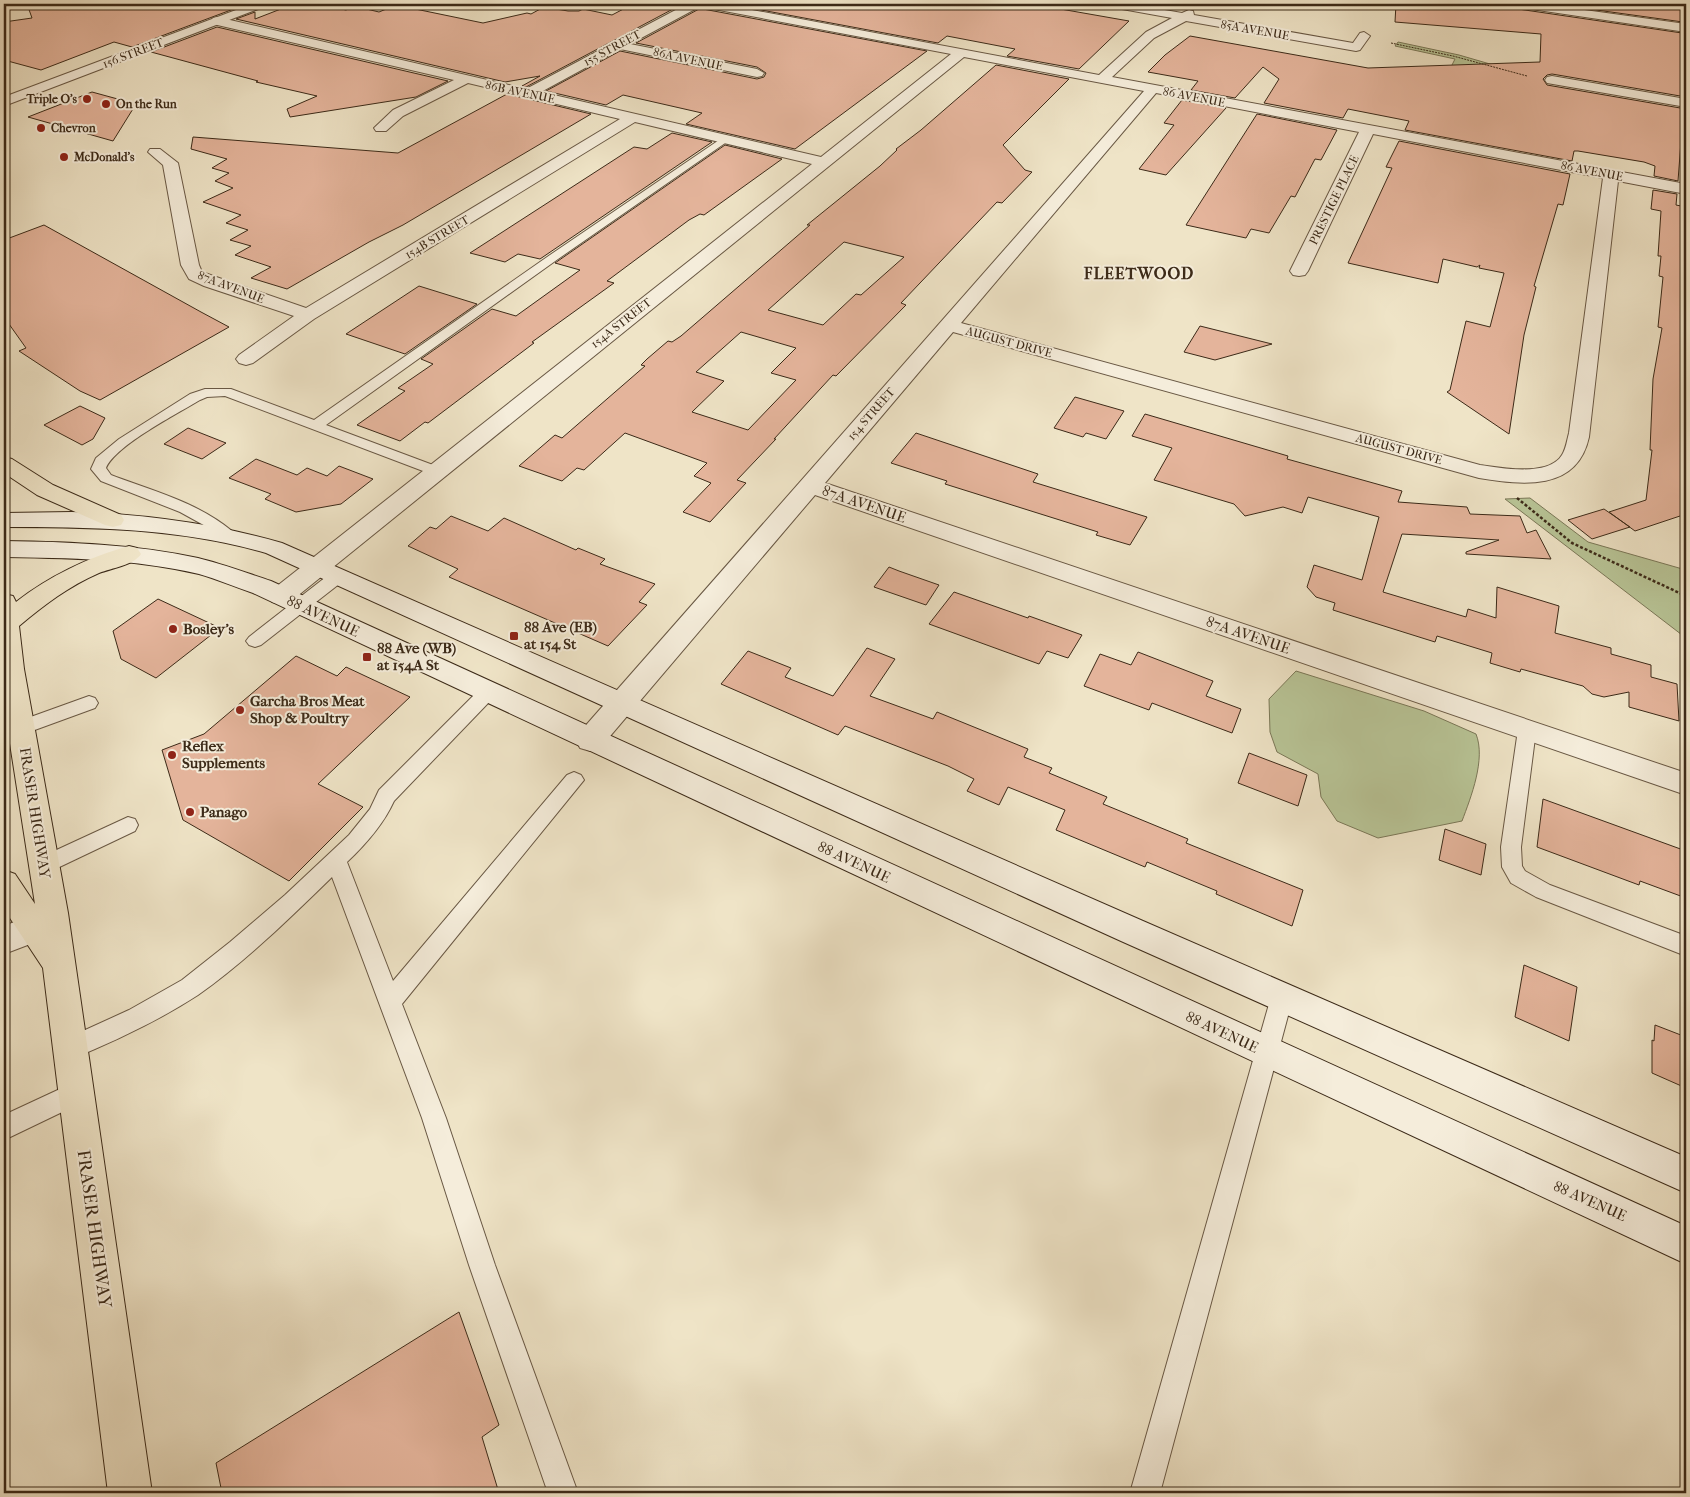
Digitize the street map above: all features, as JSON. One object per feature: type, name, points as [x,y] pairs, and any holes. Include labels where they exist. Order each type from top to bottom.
[{"type":"main road","points":[[4,464],[45,490],[113,520]]},
{"type":"main road","points":[[5,613],[38,597],[59,582],[95,564],[129,554]]},
{"type":"main road","name":"FRASER HIGHWAY","points":[[5,613],[11,669],[44,865],[130,1493]]},
{"type":"main road","name":"FRASER HIGHWAY","points":[[4,883],[58,965]]},
{"type":"street","name":"156 STREET","points":[[4,102],[262,4]]},
{"type":"street","name":"155 STREET","points":[[529,93],[694,4]]},
{"type":"street","name":"86 AVENUE","points":[[703,4],[1686,189]]},
{"type":"street","name":"85A AVENUE","points":[[1111,4],[1356,48],[1364,36]]},
{"type":"street","points":[[1518,4],[1686,28]]},
{"type":"street","points":[[1102,79],[1150,35],[1200,8]]},
{"type":"street","name":"86B AVENUE","points":[[217,20],[464,80],[529,93],[824,162]]},
{"type":"street","name":"86A AVENUE","points":[[619,45],[757,73]]},
{"type":"street","name":"154A STREET","points":[[291,601],[327,572],[436,471],[962,52]]},
{"type":"street","points":[[381,128],[398,113],[464,80]]},
{"type":"street","points":[[1552,80],[1686,103]]},
{"type":"street","name":"154 STREET","points":[[590,740],[1153,89]]},
{"type":"street","name":"154B STREET","points":[[246,359],[308,315],[632,118]]},
{"type":"street","name":"PRESTIGE PLACE","points":[[1300,271],[1368,129]]},
{"type":"street","name":"87A AVENUE","points":[[155,152],[170,163],[190,265],[195,275],[308,315]]},
{"type":"street","name":"AUGUST DRIVE","points":[[949,325],[1454,464],[1502,475],[1537,475],[1553,471],[1565,465],[1575,450],[1579,433],[1611,175]]},
{"type":"street","name":"87A AVENUE","points":[[809,486],[1686,784]]},
{"type":"street","points":[[4,520],[58,518],[113,520],[166,514],[226,536],[274,548],[1686,1175]]},
{"type":"street","name":"88 AVENUE","points":[[4,549],[129,554],[198,566],[262,588],[1686,1245]]},
{"type":"street","points":[[4,940],[35,928]]},
{"type":"lane","points":[[317,425],[554,257],[725,139]]},
{"type":"lane","points":[[166,514],[106,478],[98,469],[98,465],[118,446],[195,397],[205,393],[235,394],[436,471]]},
{"type":"lane","points":[[256,641],[291,601]]},
{"type":"lane","points":[[69,1049],[137,1018],[190,987],[272,920],[336,860],[378,814],[386,796],[487,693]]},
{"type":"lane","points":[[21,728],[89,703]]},
{"type":"lane","points":[[1527,730],[1511,847],[1512,867],[1518,877],[1543,891],[1686,946]]},
{"type":"lane","points":[[389,1002],[574,780]]},
{"type":"lane","points":[[44,865],[128,825]]},
{"type":"lane","points":[[336,860],[434,1118],[482,1265],[563,1493]]},
{"type":"lane","points":[[1145,1493],[1282,997]]},
{"type":"lane","points":[[4,1128],[76,1094]]},
{"type":"path","points":[[1391,43],[1453,56],[1527,76]]},
{"type":"path","points":[[1514,496],[1572,543],[1686,596]]},
{"type":"green space","points":[[1398,42],[1459,55],[1521,73],[1449,71],[1455,59],[1395,46]]},
{"type":"green space","points":[[1530,498],[1588,542],[1686,570],[1686,638],[1505,499]]},
{"type":"green space","points":[[1296,671],[1424,711],[1476,734],[1479,744],[1478,766],[1473,790],[1462,821],[1378,838],[1337,821],[1321,797],[1318,774],[1277,752],[1270,732],[1269,699]]},
{"type":"building","points":[[27,4],[247,4],[132,47],[114,42],[41,70],[4,60],[4,22],[32,18]]},
{"type":"building","points":[[319,4],[346,10],[354,6],[379,12],[396,5],[483,23],[527,13],[531,14],[544,7],[568,11],[583,9],[612,15],[633,4],[673,9],[526,87],[522,86],[540,76],[505,82],[236,19],[255,12],[255,19],[286,7],[292,9],[300,5],[309,7]]},
{"type":"building","points":[[729,4],[1019,4],[1030,6],[1032,4],[1129,21],[1079,69],[1007,56],[1015,49],[947,36],[938,43]]},
{"type":"building","points":[[1396,4],[1510,4],[1518,9],[1682,33],[1681,42],[1686,43],[1686,97],[1552,74],[1547,75],[1543,79],[1547,85],[1686,109],[1686,128],[1682,128],[1678,181],[1654,176],[1655,166],[1644,162],[1578,151],[1574,151],[1572,161],[1405,130],[1409,121],[1348,109],[1343,118],[1264,103],[1279,79],[1263,67],[1235,98],[1191,90],[1198,81],[1148,72],[1165,55],[1190,36],[1368,68],[1540,62],[1541,34],[1395,22]]},
{"type":"building","points":[[1553,4],[1665,4],[1685,7],[1683,22]]},
{"type":"building","points":[[699,9],[927,51],[795,149],[686,124],[702,113],[623,95],[606,105],[546,91],[620,51],[757,79],[764,77],[766,73],[757,67],[636,43]]},
{"type":"building","points":[[217,27],[448,81],[416,97],[290,117],[287,109],[317,96],[256,82],[258,81],[151,52]]},
{"type":"building","points":[[996,65],[1069,79],[1003,145],[1025,170],[1032,172],[1002,203],[997,202],[901,303],[906,305],[836,376],[833,375],[774,439],[776,439],[737,480],[746,483],[710,522],[683,512],[711,483],[694,476],[707,463],[625,433],[584,470],[577,468],[562,481],[519,466],[555,435],[562,438],[645,366],[641,365],[647,359],[668,341],[672,342],[681,336],[810,225],[807,225]],"holes":[[[844,242],[904,257],[861,295],[856,294],[823,325],[768,310]],[[741,332],[796,348],[771,373],[796,380],[748,430],[692,412],[724,381],[696,372]]]},
{"type":"building","points":[[92,92],[136,104],[113,141],[28,117]]},
{"type":"building","points":[[507,94],[591,114],[403,225],[369,242],[287,289],[251,278],[271,267],[235,255],[251,246],[230,240],[248,230],[226,223],[241,215],[203,202],[233,188],[215,181],[229,173],[212,168],[227,159],[191,149],[193,137],[398,153]]},
{"type":"building","points":[[1182,100],[1226,108],[1166,175],[1139,169],[1174,125],[1164,123]]},
{"type":"building","points":[[1257,114],[1337,130],[1321,160],[1315,159],[1295,197],[1291,196],[1269,233],[1251,229],[1246,238],[1186,225]]},
{"type":"building","points":[[672,133],[712,142],[540,259],[518,254],[505,262],[470,253],[634,147],[647,149]]},
{"type":"building","points":[[1399,141],[1570,174],[1563,205],[1558,204],[1534,286],[1536,287],[1524,335],[1509,434],[1447,392],[1450,390],[1466,321],[1490,327],[1504,273],[1479,268],[1480,265],[1477,267],[1443,259],[1438,283],[1348,263],[1392,168],[1386,167]]},
{"type":"building","points":[[725,145],[782,159],[704,215],[700,214],[689,220],[607,281],[614,283],[532,342],[534,343],[428,423],[425,422],[400,441],[357,425],[405,391],[398,388],[433,364],[421,359],[492,309],[516,316],[580,270],[555,263]]},
{"type":"building","points":[[1653,190],[1677,194],[1676,205],[1686,207],[1686,514],[1635,531],[1609,512],[1646,500],[1652,450],[1650,450],[1653,379],[1662,328],[1658,327],[1663,277],[1659,276],[1661,256],[1658,256],[1661,211],[1651,209]]},
{"type":"building","points":[[44,225],[229,327],[100,400],[80,391],[19,351],[26,348],[4,317],[4,240]]},
{"type":"building","points":[[419,286],[477,304],[405,354],[346,334]]},
{"type":"building","points":[[1200,326],[1272,344],[1215,360],[1184,352]]},
{"type":"building","points":[[1075,397],[1124,411],[1106,439],[1086,433],[1083,437],[1054,428]]},
{"type":"building","points":[[80,406],[105,418],[93,439],[82,445],[44,425]]},
{"type":"building","points":[[1145,414],[1288,456],[1287,459],[1402,491],[1398,502],[1467,507],[1470,514],[1520,516],[1527,533],[1536,530],[1551,559],[1466,554],[1466,552],[1499,540],[1402,534],[1383,592],[1466,617],[1468,609],[1496,618],[1497,587],[1559,606],[1555,633],[1611,648],[1611,654],[1651,665],[1651,677],[1677,684],[1679,721],[1629,707],[1629,692],[1604,697],[1592,694],[1583,686],[1521,669],[1520,672],[1490,663],[1492,653],[1437,636],[1435,642],[1333,610],[1335,603],[1316,597],[1307,587],[1314,565],[1362,580],[1379,517],[1308,497],[1302,513],[1283,507],[1245,516],[1234,504],[1154,480],[1172,448],[1132,436]]},
{"type":"building","points":[[188,428],[226,443],[202,459],[164,444]]},
{"type":"building","points":[[916,433],[1038,474],[1033,482],[1147,517],[1130,545],[1096,535],[1098,532],[945,484],[947,481],[891,463]]},
{"type":"building","points":[[256,459],[297,475],[307,468],[327,476],[339,466],[373,479],[341,504],[296,512],[265,499],[271,494],[229,478]]},
{"type":"building","points":[[1604,509],[1630,527],[1592,539],[1568,520]]},
{"type":"building","points":[[451,516],[488,531],[504,518],[576,550],[578,548],[605,559],[600,564],[655,584],[639,602],[647,605],[608,646],[449,577],[458,569],[408,546],[430,527],[436,529]]},
{"type":"building","points":[[889,567],[939,585],[926,605],[874,587]]},
{"type":"building","points":[[954,592],[1082,635],[1068,658],[1047,651],[1039,664],[929,624]]},
{"type":"building","points":[[158,599],[220,628],[156,678],[121,659],[113,631]]},
{"type":"building","points":[[867,648],[895,659],[870,696],[933,719],[937,712],[1028,749],[1024,757],[1052,768],[1049,773],[1107,797],[1103,804],[1188,839],[1186,843],[1303,890],[1292,926],[1216,894],[1217,891],[1147,862],[1145,867],[1056,830],[1065,810],[1008,787],[999,805],[967,791],[974,779],[948,766],[845,726],[838,735],[721,684],[748,651],[791,668],[785,677],[833,696]]},
{"type":"building","points":[[1138,652],[1213,681],[1206,696],[1241,709],[1232,733],[1152,703],[1149,710],[1084,686],[1100,654],[1131,665]]},
{"type":"building","points":[[296,656],[337,676],[346,667],[410,697],[318,784],[363,807],[289,881],[183,820],[162,750],[204,734]]},
{"type":"building","points":[[1249,753],[1307,775],[1298,806],[1238,783]]},
{"type":"building","points":[[1543,799],[1686,851],[1686,898],[1640,881],[1639,885],[1537,847]]},
{"type":"building","points":[[1445,829],[1486,844],[1481,875],[1439,860]]},
{"type":"building","points":[[1524,965],[1577,987],[1569,1041],[1515,1017]]},
{"type":"building","points":[[1655,1025],[1686,1037],[1686,1088],[1652,1073],[1652,1040],[1654,1041]]},
{"type":"building","points":[[459,1312],[499,1425],[482,1437],[499,1493],[222,1493],[216,1463]]},
{"type":"place","name":"Triple O's","points":[[87,99]]},
{"type":"place","name":"On the Run","points":[[106,104]]},
{"type":"place","name":"Chevron","points":[[41,128]]},
{"type":"place","name":"McDonald's","points":[[64,157]]},
{"type":"place","name":"Bosley's","points":[[173,629]]},
{"type":"place","name":"88 Ave (EB) at 154 St","points":[[514,636]]},
{"type":"place","name":"88 Ave (WB) at 154A St","points":[[367,657]]},
{"type":"place","name":"Garcha Bros Meat Shop & Poultry","points":[[240,710]]},
{"type":"place","name":"Reflex Supplements","points":[[172,755]]},
{"type":"place","name":"Panago","points":[[190,812]]},
{"type":"district","name":"FLEETWOOD","points":[[1139,273]]}]
